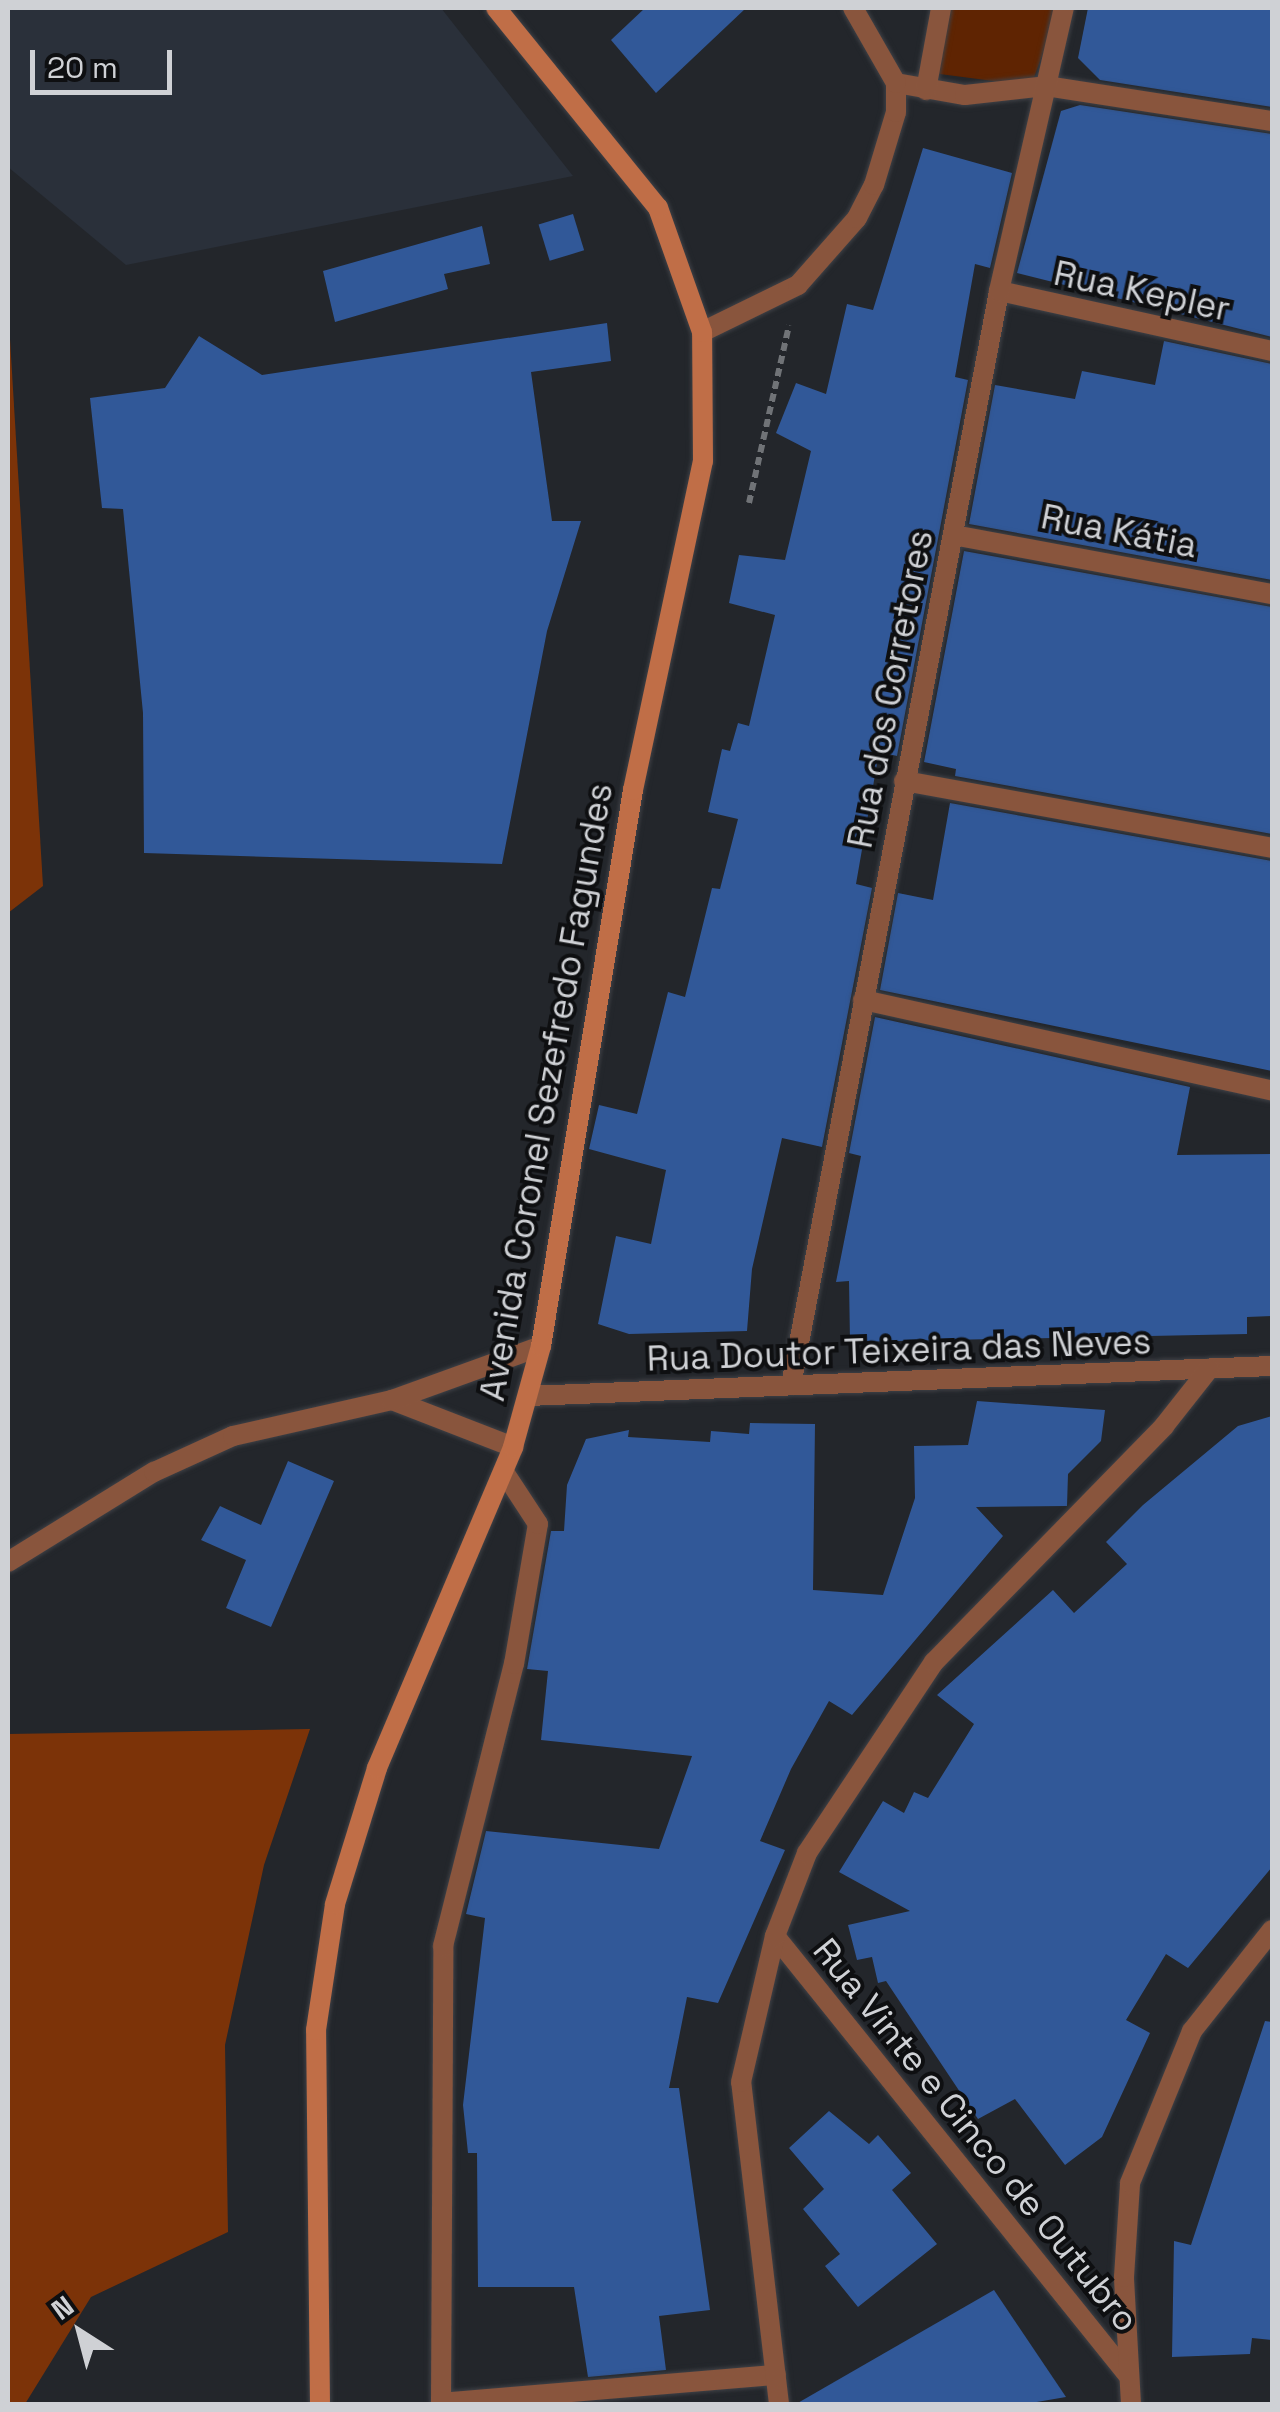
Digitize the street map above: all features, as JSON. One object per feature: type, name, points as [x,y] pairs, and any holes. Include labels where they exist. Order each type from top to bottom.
[{"type":"main road","name":"Avenida Coronel Sezefredo Fagundes","points":[[320,2404],[316,2030],[335,1904],[376,1768],[514,1447],[541,1346],[632,790],[702,461],[702,332],[658,208],[496,8]]},
{"type":"street","points":[[702,332],[798,285],[866,202],[887,150],[896,83],[853,8]]},
{"type":"street","points":[[926,90],[940,8]]},
{"type":"street","name":"Rua dos Corretores","points":[[791,1385],[998,291],[1064,8]]},
{"type":"street","points":[[896,83],[926,90],[1000,94],[1046,86],[1272,121]]},
{"type":"street","name":"Rua Kepler","points":[[998,291],[1272,352]]},
{"type":"street","name":"Rua Kátia","points":[[953,535],[1272,594]]},
{"type":"street","points":[[904,781],[1272,848]]},
{"type":"street","points":[[863,1000],[1272,1091]]},
{"type":"street","points":[[8,1562],[154,1472],[233,1436],[392,1400],[541,1346]]},
{"type":"street","name":"Rua Doutor Teixeira das Neves","points":[[528,1396],[1272,1366]]},
{"type":"street","points":[[780,2404],[742,2082],[775,1936],[807,1853],[934,1662],[1164,1426],[1208,1369]]},
{"type":"street","points":[[392,1400],[514,1447]]},
{"type":"street","points":[[504,1472],[538,1524],[514,1664],[443,1946],[441,2404],[776,2375]]},
{"type":"street","points":[[1131,2404],[1127,2374],[1130,2183],[1192,2031],[1272,1930]]},
{"type":"street","name":"Rua Vinte e Cinco de Outubro","points":[[775,1936],[1127,2374]]},
{"type":"path","points":[[749,503],[798,285]]},
{"type":"shaded area","points":[[8,8],[441,8],[573,176],[126,265],[8,167]]},
{"type":"shaded area","points":[[944,8],[1059,8],[1031,86],[932,73]]},
{"type":"shaded area","points":[[8,306],[43,886],[8,913]]},
{"type":"shaded area","points":[[310,1729],[264,1865],[225,2045],[228,2232],[91,2297],[25,2404],[8,2404],[8,1734]]},
{"type":"building","points":[[645,8],[746,8],[656,93],[611,40]]},
{"type":"building","points":[[1088,8],[1272,8],[1272,107],[1100,80],[1078,58]]},
{"type":"building","points":[[1080,105],[1272,134],[1272,337],[1017,273],[1061,111]]},
{"type":"building","points":[[923,148],[1012,173],[990,268],[975,264],[955,377],[968,380],[897,756],[879,752],[856,884],[872,888],[822,1147],[782,1138],[752,1269],[747,1331],[629,1334],[598,1324],[616,1236],[651,1244],[666,1170],[589,1149],[599,1105],[637,1114],[668,992],[685,997],[712,888],[720,889],[738,819],[708,812],[722,749],[730,751],[738,723],[749,726],[775,615],[729,603],[739,555],[785,560],[811,451],[776,433],[796,383],[826,394],[847,304],[873,310]]},
{"type":"building","points":[[573,214],[584,250],[550,261],[539,225]]},
{"type":"building","points":[[482,226],[490,264],[444,274],[448,289],[335,322],[323,271]]},
{"type":"building","points":[[607,323],[611,361],[531,372],[552,521],[581,521],[547,631],[502,864],[144,853],[143,713],[123,509],[102,508],[90,398],[165,388],[199,336],[262,375]]},
{"type":"building","points":[[1164,341],[1272,364],[1272,580],[969,524],[995,385],[1075,399],[1082,371],[1155,385]]},
{"type":"building","points":[[964,551],[1272,607],[1272,834],[955,776],[956,769],[924,762]]},
{"type":"building","points":[[950,803],[1272,861],[1272,1071],[880,990],[898,893],[933,900]]},
{"type":"building","points":[[875,1017],[1190,1087],[1177,1155],[1272,1154],[1272,1316],[1247,1317],[1247,1334],[850,1342],[849,1281],[836,1282],[861,1156],[849,1153]]},
{"type":"building","points":[[977,1401],[1105,1410],[1101,1441],[1068,1474],[1067,1506],[976,1507],[1003,1536],[852,1715],[829,1701],[791,1769],[760,1841],[785,1850],[718,2003],[687,1997],[669,2088],[679,2088],[710,2310],[659,2316],[666,2370],[588,2377],[574,2287],[478,2287],[477,2153],[468,2153],[463,2105],[485,1918],[466,1914],[486,1831],[659,1849],[692,1756],[541,1740],[548,1671],[527,1669],[551,1531],[564,1531],[567,1485],[586,1439],[629,1430],[628,1437],[710,1442],[711,1431],[749,1434],[750,1423],[815,1424],[813,1590],[883,1595],[915,1498],[914,1446],[968,1445]]},
{"type":"building","points":[[1272,1416],[1272,1867],[1188,1968],[1166,1954],[1126,2020],[1150,2033],[1102,2137],[1065,2165],[1015,2099],[978,2119],[886,1981],[878,1983],[872,1957],[857,1960],[848,1925],[910,1911],[839,1872],[883,1801],[904,1813],[914,1792],[928,1798],[974,1724],[937,1695],[1053,1590],[1074,1613],[1127,1564],[1106,1542],[1143,1505],[1238,1426]]},
{"type":"building","points":[[288,1461],[334,1481],[271,1627],[226,1608],[246,1560],[201,1540],[220,1506],[261,1525]]},
{"type":"building","points":[[1265,2021],[1272,2022],[1272,2340],[1252,2338],[1250,2354],[1172,2357],[1174,2241],[1191,2245]]},
{"type":"building","points":[[829,2111],[869,2144],[878,2135],[911,2173],[892,2190],[937,2244],[858,2307],[825,2266],[840,2254],[803,2209],[824,2189],[789,2148]]},
{"type":"building","points":[[994,2290],[1066,2397],[1025,2404],[796,2404]]}]
